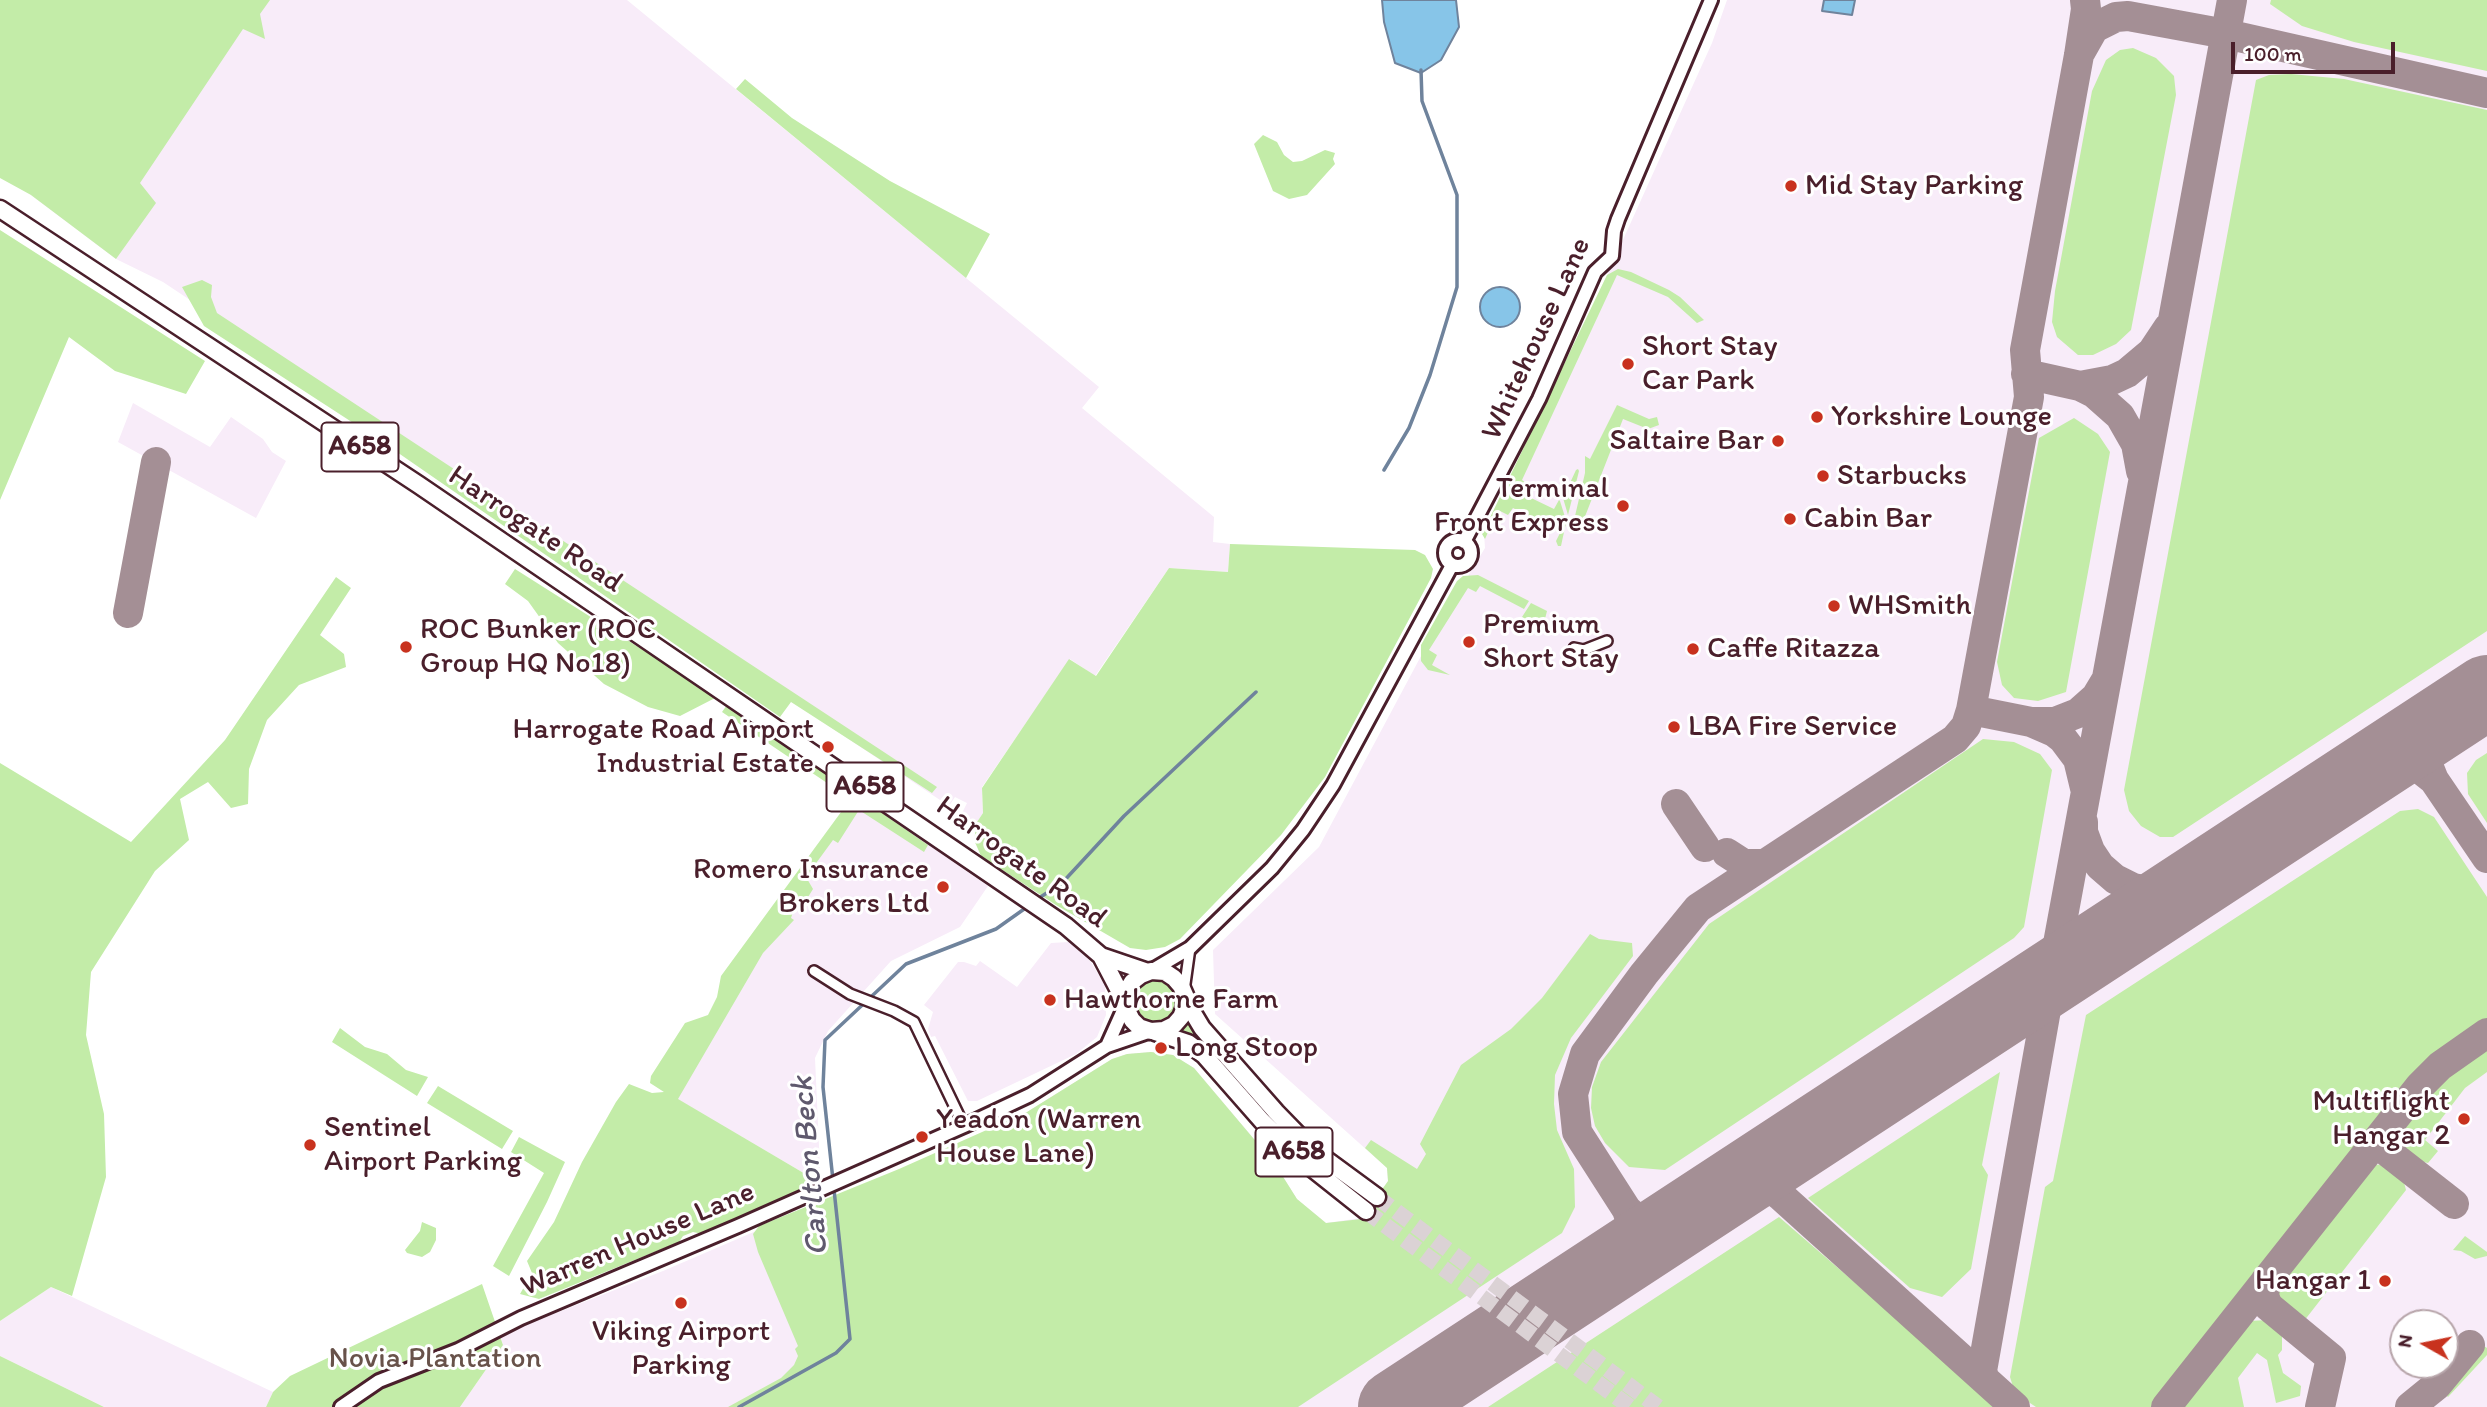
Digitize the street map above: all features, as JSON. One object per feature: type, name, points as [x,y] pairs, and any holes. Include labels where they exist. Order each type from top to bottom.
[{"type":"highway","name":"Harrogate Road","points":[[0,209],[419,485],[1066,926],[1101,956],[1125,1004]]},
{"type":"highway","name":"Harrogate Road","points":[[1101,956],[1150,971]]},
{"type":"highway","points":[[1150,971],[1165,972],[1174,978],[1184,995],[1185,1007],[1181,1017],[1174,1025],[1164,1030],[1153,1031],[1139,1027],[1132,1020],[1125,1004],[1126,992],[1132,982],[1150,971]]},
{"type":"highway","name":"A658","points":[[1184,995],[1202,1028],[1274,1110],[1313,1150],[1377,1197]]},
{"type":"highway","name":"A658","points":[[1153,1031],[1188,1043],[1204,1055],[1262,1121],[1303,1161],[1366,1211]]},
{"type":"highway","points":[[1262,1121],[1274,1110]]},
{"type":"street","name":"Whitehouse Lane","points":[[1464,541],[1539,399],[1595,272],[1612,256],[1618,219],[1711,0]]},
{"type":"street","points":[[1453,541],[1464,541],[1470,548],[1468,561],[1464,565],[1452,565],[1445,556],[1446,546],[1453,541]]},
{"type":"street","points":[[1150,971],[1190,948],[1272,868],[1303,830],[1333,785],[1452,565]]},
{"type":"street","points":[[1574,648],[1584,650],[1607,641]]},
{"type":"street","points":[[1184,995],[1190,948]]},
{"type":"street","points":[[814,971],[850,994],[914,1021],[964,1126]]},
{"type":"street","points":[[1107,1046],[1125,1004]]},
{"type":"street","name":"Warren House Lane","points":[[341,1407],[379,1381],[458,1350],[521,1318],[964,1126],[1030,1095],[1107,1046],[1153,1031]]},
{"type":"shaded area","points":[[158,0],[627,0],[1099,387],[1082,408],[1214,517],[1213,542],[1230,544],[1228,572],[1169,568],[1095,676],[1070,659],[982,787],[983,813],[977,822],[961,815],[967,803],[955,797],[949,806],[163,282],[116,259],[31,195]]},
{"type":"shaded area","points":[[1727,0],[2487,0],[2487,1407],[460,1407],[503,1345],[500,1335],[663,1271],[763,1228],[810,1214],[1027,1112],[1112,1059],[1127,1054],[1151,1052],[1173,1055],[1194,1068],[1275,1164],[1297,1199],[1326,1223],[1361,1218],[1388,1182],[1387,1168],[1215,1014],[1213,950],[1319,847],[1460,583],[1468,576],[1485,548],[1484,533],[1546,410],[1712,43]]},
{"type":"shaded area","points":[[133,403],[210,447],[231,417],[263,439],[272,452],[286,461],[256,518],[118,442]]},
{"type":"shaded area","points":[[855,794],[988,886],[960,927],[891,961],[828,1031],[815,1058],[820,1168],[807,1175],[665,1092]]},
{"type":"shaded area","points":[[1069,942],[1091,962],[1105,986],[1106,1015],[1097,1037],[1076,1054],[977,1101],[968,1101],[935,1036],[931,1037],[928,1029],[933,1012],[924,1005],[958,962],[976,966],[980,961],[1017,987],[1051,943]]},
{"type":"shaded area","points":[[51,1287],[273,1392],[266,1407],[104,1407],[0,1356],[0,1321]]},
{"type":"green space","points":[[0,0],[270,0],[260,14],[265,39],[243,29],[140,183],[156,203],[116,259],[31,195],[0,178]]},
{"type":"green space","points":[[2271,0],[2487,0],[2487,71],[2354,42],[2302,26],[2270,4]]},
{"type":"green space","points":[[2133,48],[2156,58],[2174,76],[2176,95],[2131,330],[2116,344],[2093,355],[2078,355],[2057,337],[2052,322],[2055,291],[2092,91],[2106,60],[2120,50]]},
{"type":"green space","points":[[2291,74],[2344,79],[2487,110],[2487,631],[2173,837],[2160,837],[2141,826],[2129,811],[2124,790],[2256,80],[2269,75]]},
{"type":"green space","points":[[745,79],[792,118],[890,181],[990,234],[966,278],[736,89]]},
{"type":"green space","points":[[1263,135],[1277,142],[1284,155],[1293,162],[1302,161],[1325,150],[1335,153],[1335,164],[1307,195],[1289,199],[1273,191],[1254,144]]},
{"type":"green space","points":[[0,230],[205,361],[186,394],[115,371],[69,337],[0,500]]},
{"type":"green space","points":[[1618,269],[1631,272],[1669,290],[1704,320],[1697,323],[1668,297],[1617,275],[1522,480],[1530,486],[1527,496],[1554,509],[1560,501],[1567,518],[1561,546],[1558,546],[1556,541],[1560,533],[1513,508],[1508,515],[1498,510],[1485,539],[1482,534],[1607,275]]},
{"type":"green space","points":[[202,280],[212,285],[211,297],[217,313],[937,787],[932,793],[791,702],[780,717],[381,441],[204,326],[182,287]]},
{"type":"green space","points":[[1617,405],[1649,419],[1657,417],[1659,425],[1648,429],[1623,419],[1584,519],[1575,516],[1585,473],[1585,456],[1590,459]]},
{"type":"green space","points":[[2074,418],[2098,434],[2110,452],[2066,692],[2038,701],[2014,698],[2002,685],[1997,662],[2039,438]]},
{"type":"green space","points":[[1578,469],[1579,471],[1568,515],[1563,498]]},
{"type":"green space","points":[[1230,544],[1415,550],[1425,555],[1433,569],[1431,578],[1325,777],[1281,835],[1180,939],[1165,947],[1146,950],[1130,948],[1056,905],[981,856],[974,840],[977,822],[983,813],[982,788],[1069,659],[1096,676],[1169,568],[1228,572]]},
{"type":"green space","points":[[515,569],[717,697],[680,716],[648,707],[604,684],[558,643],[528,601],[505,584]]},
{"type":"green space","points":[[1478,575],[1529,601],[1524,609],[1480,586],[1476,592],[1468,588],[1429,650],[1437,655],[1432,665],[1450,675],[1428,670],[1421,661],[1421,645],[1457,581],[1463,576]]},
{"type":"green space","points":[[336,577],[351,588],[320,635],[344,654],[346,667],[299,685],[267,720],[249,769],[248,804],[231,808],[208,782],[180,799],[189,840],[155,871],[91,972],[86,1035],[104,1114],[106,1177],[72,1296],[51,1287],[0,1321],[0,763],[131,842],[225,740]]},
{"type":"green space","points":[[1531,603],[1547,611],[1545,619],[1533,628],[1525,626],[1528,622],[1522,617]]},
{"type":"green space","points":[[727,705],[928,845],[924,852],[859,810],[838,843],[833,840],[806,877],[813,889],[802,907],[794,909],[791,918],[794,920],[763,953],[678,1099],[807,1175],[810,1186],[703,1234],[693,1232],[683,1236],[679,1242],[539,1299],[520,1294],[532,1273],[527,1261],[554,1222],[582,1162],[616,1102],[629,1084],[652,1093],[664,1092],[650,1083],[651,1076],[685,1023],[708,1015],[717,997],[721,976],[844,808],[830,785],[722,712]]},
{"type":"green space","points":[[1983,739],[2014,742],[2040,754],[2052,770],[2024,927],[2014,938],[1665,1170],[1629,1167],[1605,1143],[1595,1126],[1591,1108],[1592,1087],[1601,1062],[1709,924]]},
{"type":"green space","points":[[2487,753],[2487,823],[2468,794],[2467,773],[2476,760]]},
{"type":"green space","points":[[2418,809],[2434,817],[2487,897],[2487,1019],[2424,1062],[2152,1407],[2036,1407],[2015,1393],[2010,1377],[2045,1187],[2053,1181],[2086,1015],[2400,811]]},
{"type":"green space","points":[[1590,934],[1599,939],[1632,943],[1633,956],[1571,1038],[1555,1075],[1557,1130],[1574,1169],[1575,1207],[1562,1233],[1298,1407],[728,1407],[781,1378],[794,1365],[798,1356],[795,1349],[798,1346],[758,1252],[753,1234],[759,1226],[899,1169],[1027,1112],[1112,1059],[1127,1054],[1151,1052],[1173,1055],[1194,1068],[1275,1164],[1297,1199],[1326,1223],[1361,1219],[1388,1181],[1387,1168],[1365,1148],[1371,1140],[1417,1169],[1426,1154],[1420,1144],[1461,1065],[1511,1029],[1542,998]]},
{"type":"green space","points":[[1153,979],[1169,985],[1175,1001],[1169,1017],[1153,1023],[1137,1017],[1131,1001],[1137,985]]},
{"type":"green space","points":[[1190,1016],[1260,1102],[1258,1106],[1177,1033]]},
{"type":"green space","points":[[340,1028],[365,1047],[387,1054],[406,1070],[428,1077],[417,1096],[332,1042]]},
{"type":"green space","points":[[2487,1047],[2487,1072],[2465,1088],[2425,1140],[2438,1151],[2428,1163],[2411,1159],[2398,1148],[2397,1136],[2433,1084]]},
{"type":"green space","points":[[2000,1072],[1982,1165],[1988,1175],[1971,1269],[1942,1297],[1910,1288],[1808,1198]]},
{"type":"green space","points":[[438,1086],[513,1131],[502,1149],[427,1103]]},
{"type":"green space","points":[[519,1137],[565,1162],[509,1276],[493,1266],[544,1173],[511,1152]]},
{"type":"green space","points":[[2386,1164],[2397,1169],[2402,1175],[2406,1190],[2304,1321],[2291,1316],[2282,1309],[2277,1297],[2278,1285],[2366,1172],[2375,1165]]},
{"type":"green space","points":[[1779,1217],[1999,1407],[1488,1407]]},
{"type":"green space","points":[[422,1222],[436,1228],[436,1240],[430,1252],[422,1257],[405,1250],[420,1231]]},
{"type":"green space","points":[[2465,1236],[2487,1252],[2487,1256],[2475,1259],[2461,1251],[2453,1250]]},
{"type":"green space","name":"Novia Plantation","points":[[482,1284],[503,1345],[460,1407],[266,1407],[273,1392],[290,1376]]},
{"type":"green space","points":[[2268,1320],[2282,1333],[2282,1350],[2278,1355],[2283,1373],[2301,1386],[2300,1396],[2276,1403],[2267,1360],[2257,1353],[2238,1378],[2244,1407],[2181,1407],[2248,1321]]},
{"type":"green space","points":[[2481,1344],[2487,1348],[2487,1355],[2448,1397],[2442,1391],[2453,1379],[2459,1379],[2459,1373]]},
{"type":"green space","points":[[0,1356],[104,1407],[0,1407]]},
{"type":"water","points":[[1382,0],[1456,0],[1459,27],[1441,60],[1421,73],[1395,63],[1384,22]]},
{"type":"water","points":[[1824,0],[1855,0],[1852,15],[1822,11]]},
{"type":"water","points":[[1500,287],[1508,288],[1514,293],[1519,299],[1519,315],[1514,321],[1508,326],[1500,327],[1492,326],[1486,321],[1481,315],[1480,307],[1481,299],[1486,293],[1492,288]]},
{"type":"waterway","name":"Carlton Beck","points":[[1384,470],[1409,428],[1430,375],[1457,287],[1457,195],[1422,101],[1421,70]]},
{"type":"waterway","name":"Carlton Beck","points":[[1036,900],[1062,883],[1124,816],[1256,692]]},
{"type":"waterway","name":"Carlton Beck","points":[[739,1407],[836,1353],[850,1339],[823,1087],[825,1040],[906,964],[996,929],[1027,907]]},
{"type":"taxiway","points":[[1627,1210],[1577,1132],[1573,1094],[1585,1054],[1644,974],[1698,908],[1955,739],[1966,726],[2029,397],[2025,350],[2079,55],[2085,0]]},
{"type":"taxiway","points":[[1985,1380],[1982,1371],[2052,976],[2232,0]]},
{"type":"taxiway","points":[[2081,51],[2094,28],[2116,17],[2128,16],[2226,34],[2487,93]]},
{"type":"taxiway","points":[[2141,471],[2136,444],[2120,416],[2094,393],[2080,386],[2112,380],[2127,373],[2152,352],[2168,328]]},
{"type":"taxiway","points":[[2026,374],[2080,386]]},
{"type":"taxiway","points":[[128,613],[156,462]]},
{"type":"taxiway","points":[[2031,722],[2055,722],[2078,713],[2096,697],[2105,682]]},
{"type":"taxiway","points":[[1971,710],[2031,722],[2054,732],[2078,759],[2085,788]]},
{"type":"taxiway","points":[[2366,771],[2384,764],[2402,764],[2420,769],[2434,780],[2428,765],[2429,746],[2435,732],[2448,717]]},
{"type":"taxiway","points":[[2434,780],[2487,858]]},
{"type":"taxiway","points":[[1676,804],[1705,847]]},
{"type":"taxiway","points":[[2083,822],[2083,832],[2090,851],[2100,866],[2115,879],[2133,888],[2154,892],[2174,890],[2194,883]]},
{"type":"taxiway","points":[[1727,853],[1744,864],[1765,864]]},
{"type":"taxiway","points":[[2052,999],[2080,960],[2101,944]]},
{"type":"taxiway","points":[[2005,1006],[2025,991],[2053,952]]},
{"type":"taxiway","points":[[1979,1023],[2007,1014],[2027,1022]]},
{"type":"taxiway","points":[[2166,1407],[2420,1086],[2440,1066],[2487,1033]]},
{"type":"taxiway","points":[[1717,1194],[1752,1183],[1768,1186],[1782,1197],[1778,1181],[1781,1164],[1809,1134]]},
{"type":"taxiway","points":[[2376,1143],[2454,1204]]},
{"type":"taxiway","points":[[1782,1197],[2015,1407]]},
{"type":"taxiway","points":[[1612,1264],[1624,1254],[1631,1240],[1632,1225],[1627,1210],[1649,1225],[1663,1227],[1676,1222]]},
{"type":"taxiway","points":[[2266,1280],[2264,1296],[2268,1306],[2331,1358],[2320,1407]]},
{"type":"taxiway","points":[[2410,1407],[2437,1385],[2470,1345]]},
{"type":"runway","points":[[1395,1407],[2487,692]]},
{"type":"tunnel","points":[[1377,1197],[1658,1407]]},
{"type":"tunnel","points":[[1366,1211],[1630,1407]]},
{"type":"place","name":"Mid Stay Parking","points":[[1791,186]]},
{"type":"place","name":"Short Stay Car Park","points":[[1628,364]]},
{"type":"place","name":"Yorkshire Lounge","points":[[1817,417]]},
{"type":"place","name":"Saltaire Bar","points":[[1778,441]]},
{"type":"place","name":"Starbucks","points":[[1823,476]]},
{"type":"place","name":"Terminal Front Express","points":[[1623,506]]},
{"type":"place","name":"Cabin Bar","points":[[1790,519]]},
{"type":"place","name":"WHSmith","points":[[1834,606]]},
{"type":"place","name":"Premium Short Stay","points":[[1469,642]]},
{"type":"place","name":"ROC Bunker (ROC Group HQ No18)","points":[[406,647]]},
{"type":"place","name":"Caffe Ritazza","points":[[1693,649]]},
{"type":"place","name":"LBA Fire Service","points":[[1674,727]]},
{"type":"place","name":"Harrogate Road Airport Industrial Estate","points":[[828,747]]},
{"type":"place","name":"Romero Insurance Brokers Ltd","points":[[943,887]]},
{"type":"place","name":"Hawthorne Farm","points":[[1050,1000]]},
{"type":"place","name":"Long Stoop","points":[[1161,1048]]},
{"type":"place","name":"Multiflight Hangar 2","points":[[2464,1119]]},
{"type":"place","name":"Yeadon (Warren House Lane)","points":[[922,1137]]},
{"type":"place","name":"Sentinel Airport Parking","points":[[310,1145]]},
{"type":"place","name":"Hangar 1","points":[[2385,1281]]},
{"type":"place","name":"Viking Airport Parking","points":[[681,1303]]}]
